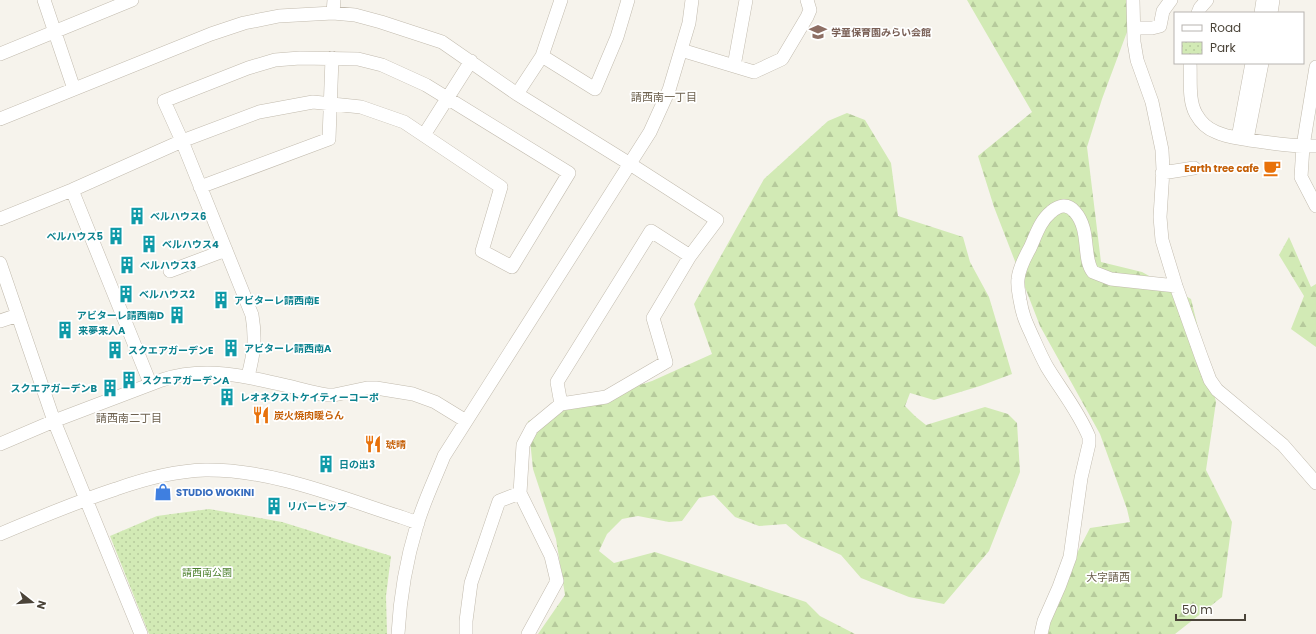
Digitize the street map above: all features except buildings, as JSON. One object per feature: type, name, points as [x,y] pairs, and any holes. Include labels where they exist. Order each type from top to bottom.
[{"type":"street","points":[[44,0],[74,89]]},
{"type":"street","points":[[0,53],[54,31],[107,5],[132,0]]},
{"type":"street","points":[[333,13],[334,0]]},
{"type":"street","points":[[517,94],[542,56],[560,0]]},
{"type":"street","points":[[542,56],[596,89],[617,37],[628,0]]},
{"type":"street","points":[[398,634],[400,607],[406,570],[418,523],[444,456],[650,132],[669,90],[689,23],[692,0]]},
{"type":"street","points":[[734,66],[746,0]]},
{"type":"street","points":[[681,50],[754,72],[782,59],[810,10],[807,0]]},
{"type":"street","points":[[1133,0],[1134,42],[1137,60],[1152,102],[1162,150],[1160,217],[1162,240],[1176,286],[1210,380],[1217,390],[1283,445],[1316,483]]},
{"type":"street","points":[[1134,28],[1152,28],[1160,26],[1163,11],[1171,0]]},
{"type":"street","points":[[1199,12],[1207,0]]},
{"type":"street","points":[[1261,12],[1263,0]]},
{"type":"street","points":[[1271,12],[1273,0]]},
{"type":"street","points":[[0,119],[211,34],[244,23],[279,16],[333,13],[355,15],[442,42],[517,94],[717,220],[690,256],[653,318],[666,362],[606,397],[561,404],[532,428],[523,445],[520,493],[551,556],[557,581],[528,634]]},
{"type":"street","points":[[0,219],[72,190],[182,142],[259,112],[313,102],[361,107],[404,122],[501,187],[482,251],[512,267],[570,173],[418,82],[382,65],[358,59],[300,58],[275,60],[248,68],[164,101],[182,142],[252,315],[255,334],[254,356],[248,376]]},
{"type":"street","points":[[200,187],[329,139],[332,58]]},
{"type":"street","points":[[424,135],[471,61]]},
{"type":"street","points":[[1190,64],[1192,101],[1196,114],[1204,125],[1217,133],[1243,139],[1303,146],[1316,146]]},
{"type":"street","points":[[1243,139],[1252,64]]},
{"type":"street","points":[[1243,139],[1262,64]]},
{"type":"street","points":[[1316,67],[1303,146],[1302,177],[1316,206]]},
{"type":"street","points":[[1162,173],[1194,168]]},
{"type":"street","points":[[72,190],[150,384]]},
{"type":"street","points":[[1041,634],[1044,621],[1070,557],[1081,478],[1089,438],[1070,401],[1046,366],[1023,316],[1018,277],[1027,253],[1040,225],[1045,218],[1056,208],[1062,205],[1067,206],[1076,212],[1083,225],[1086,237],[1088,264],[1092,272],[1110,279],[1176,286]]},
{"type":"street","points":[[561,404],[557,382],[651,231],[690,256]]},
{"type":"street","points":[[170,271],[226,250]]},
{"type":"street","points":[[0,263],[54,421],[141,634]]},
{"type":"street","points":[[0,321],[18,315]]},
{"type":"street","points":[[0,444],[54,421],[175,375],[213,372],[248,376],[320,394],[334,395],[367,388],[376,388],[413,394],[435,402],[466,421]]},
{"type":"street","points":[[0,534],[85,499],[160,476],[204,470],[252,474],[294,483],[418,523]]},
{"type":"street","points":[[466,634],[466,621],[471,583],[499,501],[520,493]]},
{"type":"green space","points":[[967,0],[1131,0],[1133,16],[1102,99],[1087,147],[1101,262],[1142,272],[1191,299],[1216,402],[1206,470],[1232,522],[1222,597],[1175,634],[1042,634],[1062,582],[1090,528],[1130,522],[1127,509],[1100,434],[1040,326],[994,207],[978,156],[1032,112]]},
{"type":"green space","points":[[847,113],[865,120],[891,163],[898,216],[963,237],[970,262],[989,297],[1012,374],[980,386],[934,400],[910,393],[905,406],[926,425],[985,407],[1008,414],[1017,423],[1020,472],[989,551],[944,604],[909,597],[861,578],[841,555],[801,537],[786,524],[759,526],[735,517],[714,495],[699,498],[682,521],[669,522],[638,516],[622,519],[607,534],[599,551],[614,563],[655,552],[806,602],[820,616],[855,634],[538,634],[565,595],[556,539],[533,469],[528,421],[652,381],[712,354],[694,304],[764,179],[828,121]]},
{"type":"green space","points":[[1289,237],[1311,287],[1316,284],[1316,347],[1291,329],[1304,296],[1279,255]]},
{"type":"green space","name":"請西南公園","points":[[209,509],[282,522],[391,556],[386,596],[387,634],[149,634],[110,536],[157,516]]},
{"type":"place","name":"学童保育園みらい会館","points":[[818,32]]},
{"type":"place","name":"Earth tree cafe","points":[[1272,168]]},
{"type":"place","name":"ベルハウス6","points":[[137,216]]},
{"type":"place","name":"ベルハウス5","points":[[116,236]]},
{"type":"place","name":"ベルハウス4","points":[[149,244]]},
{"type":"place","name":"ベルハウス3","points":[[127,265]]},
{"type":"place","name":"ベルハウス2","points":[[126,294]]},
{"type":"place","name":"アビターレ請西南E","points":[[221,300]]},
{"type":"place","name":"アビターレ請西南D","points":[[177,315]]},
{"type":"place","name":"来夢来人A","points":[[65,330]]},
{"type":"place","name":"アビターレ請西南A","points":[[231,348]]},
{"type":"place","name":"スクエアガーデンE","points":[[115,350]]},
{"type":"place","name":"スクエアガーデンA","points":[[129,380]]},
{"type":"place","name":"スクエアガーデンB","points":[[110,388]]},
{"type":"place","name":"レオネクストケイティーコーポ","points":[[227,397]]},
{"type":"place","name":"炭火焼肉暖らん","points":[[261,415]]},
{"type":"place","name":"琥晴","points":[[373,444]]},
{"type":"place","name":"日の出3","points":[[326,464]]},
{"type":"place","name":"STUDIO WOKINI","points":[[163,492]]},
{"type":"place","name":"リバーヒップ","points":[[274,506]]},
{"type":"district","name":"請西南一丁目","points":[[664,97]]},
{"type":"district","name":"請西南二丁目","points":[[129,418]]},
{"type":"district","name":"大字請西","points":[[1108,577]]}]
